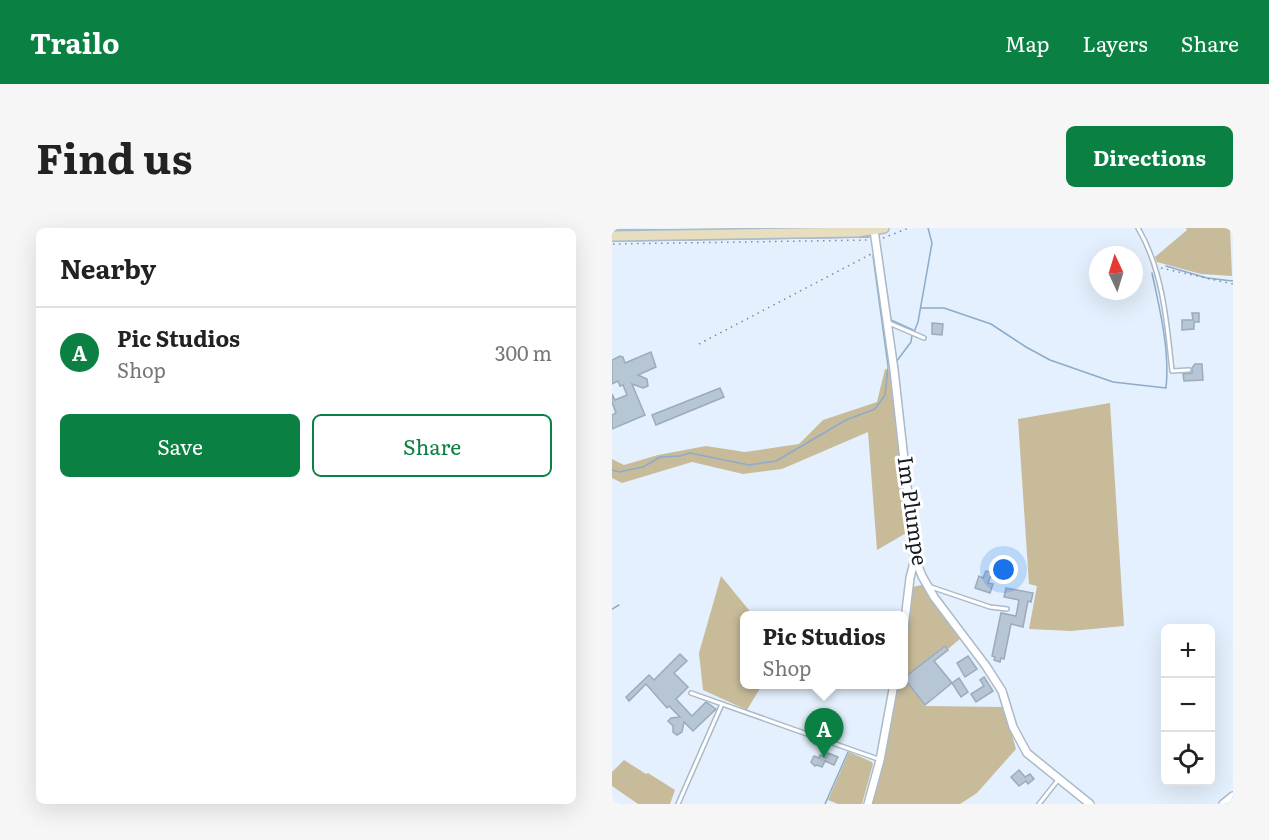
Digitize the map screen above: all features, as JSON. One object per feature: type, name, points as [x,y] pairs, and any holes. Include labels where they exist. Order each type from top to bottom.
[{"type":"main road","points":[[612,236],[878,233]]},
{"type":"street","name":"Im Plumpe","points":[[878,233],[877,250],[915,558],[929,588],[1002,691],[1016,734],[1027,753],[1090,804]]},
{"type":"street","points":[[905,611],[915,558]]},
{"type":"street","points":[[910,578],[922,576]]},
{"type":"street","points":[[868,804],[880,760],[893,689]]},
{"type":"street","points":[[1223,804],[1233,796]]},
{"type":"lane","points":[[1138,228],[1155,267],[1169,340],[1172,371],[1189,370]]},
{"type":"lane","points":[[887,323],[924,338]]},
{"type":"lane","points":[[929,588],[990,607],[1007,609]]},
{"type":"lane","points":[[691,693],[880,760]]},
{"type":"lane","points":[[678,804],[722,704]]},
{"type":"lane","points":[[1039,804],[1059,779]]},
{"type":"path","points":[[612,244],[878,233],[909,228]]},
{"type":"path","points":[[699,344],[877,250]]},
{"type":"path","points":[[1155,267],[1196,278],[1233,284]]},
{"type":"shaded area","points":[[1186,228],[1230,228],[1232,276],[1201,274],[1157,262],[1155,257],[1187,230]]},
{"type":"shaded area","points":[[885,369],[890,371],[902,462],[908,532],[877,550],[868,432],[782,469],[743,474],[692,462],[622,483],[612,478],[612,459],[624,465],[658,455],[706,446],[745,452],[799,444],[823,420],[877,402]]},
{"type":"shaded area","points":[[1110,403],[1124,626],[1071,631],[1029,629],[1037,586],[1029,584],[1018,419]]},
{"type":"shaded area","points":[[721,576],[750,611],[740,611],[740,689],[760,689],[747,710],[703,690],[699,653]]},
{"type":"shaded area","points":[[922,585],[961,638],[948,649],[945,645],[908,675],[908,620],[912,587]]},
{"type":"shaded area","points":[[908,683],[925,706],[1004,707],[1016,749],[977,793],[960,804],[871,804],[896,689],[908,689]]},
{"type":"shaded area","points":[[849,752],[873,764],[862,804],[838,804],[828,800]]},
{"type":"shaded area","points":[[624,760],[675,790],[670,804],[638,804],[612,786],[612,772]]},
{"type":"building","points":[[1192,313],[1199,313],[1199,322],[1194,322],[1194,329],[1182,330],[1182,320],[1193,320]]},
{"type":"building","points":[[932,323],[943,324],[942,335],[932,334]]},
{"type":"building","points":[[651,352],[656,367],[638,375],[647,379],[648,386],[643,388],[632,384],[645,415],[612,429],[612,415],[616,413],[612,394],[615,400],[627,395],[623,385],[620,386],[618,381],[612,384],[612,360],[620,356],[623,357],[625,363]]},
{"type":"building","points":[[1195,364],[1202,364],[1203,380],[1184,381],[1183,374],[1192,373]]},
{"type":"building","points":[[720,388],[724,397],[656,425],[652,415]]},
{"type":"building","points":[[986,571],[992,573],[988,583],[993,584],[990,593],[975,588],[979,576],[983,578]]},
{"type":"building","points":[[1006,588],[1033,593],[1031,602],[1028,601],[1023,627],[1011,624],[1004,659],[1001,658],[1000,662],[994,660],[995,657],[992,656],[1001,613],[1016,616],[1019,600],[1004,597]]},
{"type":"building","points":[[945,646],[948,650],[934,661],[952,683],[925,705],[908,683],[908,675]]},
{"type":"building","points":[[680,654],[687,661],[674,673],[688,687],[676,699],[692,716],[706,702],[716,709],[693,731],[684,722],[682,732],[677,735],[668,721],[671,718],[680,717],[669,706],[667,708],[646,684],[629,701],[626,697],[649,675],[654,680]]},
{"type":"building","points":[[968,656],[977,669],[965,677],[957,663]]},
{"type":"building","points":[[984,677],[993,691],[976,702],[971,694],[984,686],[980,680]]},
{"type":"building","points":[[959,678],[968,692],[961,697],[952,683]]},
{"type":"building","points":[[828,753],[838,757],[834,765],[825,761],[822,767],[815,766],[811,762],[814,756],[819,758],[820,755],[826,758]]},
{"type":"building","points":[[1019,770],[1025,777],[1030,774],[1034,779],[1028,784],[1026,781],[1019,786],[1011,777]]},
{"type":"waterway","points":[[914,332],[918,322],[932,243],[928,228]]},
{"type":"waterway","points":[[612,230],[693,230]]},
{"type":"waterway","points":[[612,241],[869,237]]},
{"type":"waterway","points":[[881,252],[891,320],[913,330]]},
{"type":"waterway","points":[[873,256],[888,366]]},
{"type":"waterway","points":[[1166,266],[1207,278],[1233,281]]},
{"type":"waterway","points":[[921,308],[944,308],[991,324],[1050,360],[1113,382],[1166,388],[1167,360],[1152,273]]},
{"type":"waterway","points":[[896,362],[911,342],[912,335]]},
{"type":"waterway","points":[[897,362],[914,515]]},
{"type":"waterway","points":[[612,470],[619,472],[643,467],[660,457],[690,453],[749,465],[776,461],[846,420],[875,409],[885,395],[888,367]]},
{"type":"waterway","points":[[612,609],[619,605]]},
{"type":"waterway","points":[[825,804],[848,752]]},
{"type":"place","name":"Pic Studios","points":[[824,758]]}]
